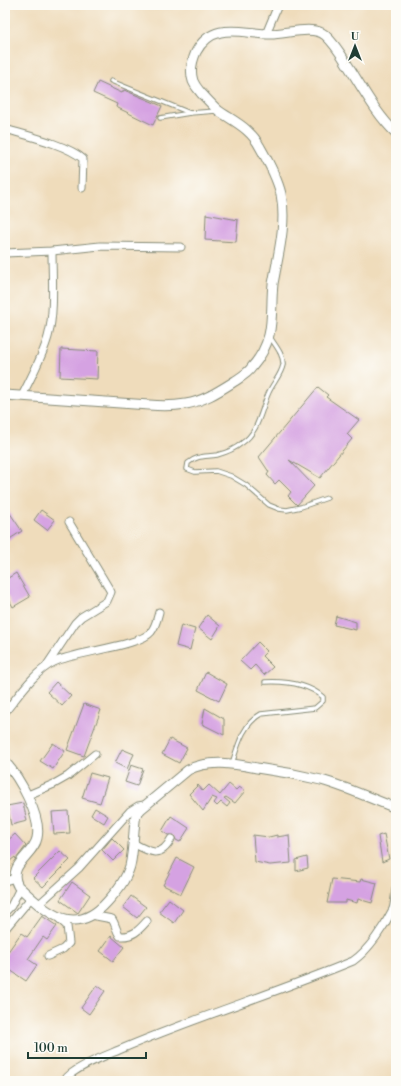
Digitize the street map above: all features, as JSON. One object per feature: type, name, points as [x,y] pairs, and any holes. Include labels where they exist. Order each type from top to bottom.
[{"type":"street","points":[[266,34],[278,5]]},
{"type":"street","points":[[5,395],[149,406],[187,404],[207,398],[220,391],[250,370],[264,349],[272,322],[273,290],[282,236],[283,212],[281,193],[272,169],[254,137],[240,124],[219,111],[196,86],[192,74],[192,62],[194,55],[199,47],[214,34],[226,31],[266,34],[306,30],[321,32],[326,35],[335,46],[375,108],[396,133]]},
{"type":"street","points":[[5,129],[67,149],[79,155],[83,159],[82,188]]},
{"type":"street","points":[[5,253],[52,252],[100,246],[181,247]]},
{"type":"street","points":[[22,396],[41,357],[49,336],[52,304],[52,252]]},
{"type":"street","points":[[5,712],[27,685],[46,667],[75,623],[81,617],[107,601],[111,592],[69,522]]},
{"type":"street","points":[[46,667],[66,658],[124,644],[144,637],[150,633],[159,612]]},
{"type":"street","points":[[28,795],[54,784],[68,776],[95,754]]},
{"type":"street","points":[[5,762],[28,795],[37,822],[37,839],[15,870],[16,882],[20,888],[35,901],[67,926],[69,943],[63,949],[48,956]]},
{"type":"street","points":[[50,912],[60,918],[74,921],[91,915],[104,905],[117,890],[130,866],[136,814],[188,770],[196,766],[214,763],[232,765],[321,780],[358,792],[396,808]]},
{"type":"street","points":[[5,930],[35,901],[79,868],[130,811],[138,806],[144,806]]},
{"type":"street","points":[[133,844],[147,851],[155,852],[167,847],[171,838]]},
{"type":"street","points":[[5,881],[15,878]]},
{"type":"street","points":[[5,912],[11,906],[20,888]]},
{"type":"street","points":[[64,1081],[69,1075],[93,1061],[153,1036],[353,960],[366,950],[385,922],[393,908],[396,888]]},
{"type":"street","points":[[91,915],[112,919],[120,936],[134,934],[146,921]]},
{"type":"lane","points":[[111,81],[190,113]]},
{"type":"lane","points":[[160,118],[190,113],[219,111]]},
{"type":"lane","points":[[269,336],[282,356],[283,364],[279,376],[269,392],[258,423],[244,443],[218,455],[202,456],[192,459],[188,463],[187,469],[195,472],[216,472],[231,476],[246,485],[269,505],[279,510],[301,507],[327,498]]},
{"type":"lane","points":[[232,765],[241,736],[254,718],[261,714],[315,708],[323,702],[323,697],[317,692],[308,688],[290,682],[265,682]]},
{"type":"building","points":[[98,82],[122,93],[124,90],[162,106],[153,125],[116,107],[117,104],[93,93]]},
{"type":"building","points":[[206,214],[238,220],[236,242],[205,240]]},
{"type":"building","points":[[61,349],[98,351],[97,379],[60,377]]},
{"type":"building","points":[[318,387],[328,395],[326,397],[359,420],[347,434],[352,439],[320,478],[289,460],[314,486],[297,505],[288,496],[291,492],[279,480],[275,484],[267,475],[269,472],[259,457]]},
{"type":"building","points":[[5,506],[22,531],[5,542]]},
{"type":"building","points":[[41,510],[55,520],[47,530],[34,520]]},
{"type":"building","points":[[16,573],[30,597],[13,607],[5,592],[5,580]]},
{"type":"building","points":[[207,615],[220,626],[212,639],[198,628]]},
{"type":"building","points":[[336,616],[356,622],[356,630],[334,625]]},
{"type":"building","points":[[181,625],[195,629],[190,650],[176,646]]},
{"type":"building","points":[[258,642],[267,651],[262,656],[273,667],[264,675],[255,665],[250,670],[240,661]]},
{"type":"building","points":[[206,672],[227,684],[219,701],[198,690]]},
{"type":"building","points":[[56,682],[71,696],[62,706],[47,692]]},
{"type":"building","points":[[84,704],[101,710],[84,756],[67,750]]},
{"type":"building","points":[[205,708],[224,719],[224,735],[202,724]]},
{"type":"building","points":[[170,739],[187,748],[179,763],[162,754]]},
{"type":"building","points":[[53,743],[65,751],[53,769],[40,761]]},
{"type":"building","points":[[122,749],[134,754],[127,769],[115,763]]},
{"type":"building","points":[[131,765],[143,769],[137,786],[125,782]]},
{"type":"building","points":[[90,773],[108,778],[100,803],[82,798]]},
{"type":"building","points":[[229,784],[236,790],[239,787],[245,791],[235,803],[226,797],[224,798],[230,803],[227,807],[221,802],[217,806],[214,803],[217,799],[212,797],[203,811],[189,794],[198,785],[203,791],[209,785],[220,795]]},
{"type":"building","points":[[23,803],[27,821],[11,825],[7,806]]},
{"type":"building","points":[[95,808],[108,816],[104,823],[91,815]]},
{"type":"building","points":[[68,811],[70,833],[54,834],[52,812]]},
{"type":"building","points":[[171,816],[189,828],[180,842],[176,840],[174,835],[168,835],[162,831]]},
{"type":"building","points":[[15,834],[26,846],[16,859],[15,857],[5,865],[5,843]]},
{"type":"building","points":[[384,834],[389,859],[382,862],[378,836]]},
{"type":"building","points":[[253,835],[269,837],[277,835],[277,837],[289,835],[291,863],[270,865],[255,862]]},
{"type":"building","points":[[112,838],[124,850],[113,861],[102,850]]},
{"type":"building","points":[[60,851],[70,860],[43,887],[33,878]]},
{"type":"building","points":[[307,857],[308,868],[296,871],[296,860]]},
{"type":"building","points":[[177,858],[194,867],[181,894],[163,885]]},
{"type":"building","points":[[332,879],[360,882],[361,879],[377,883],[372,903],[358,899],[357,903],[346,900],[346,903],[327,903]]},
{"type":"building","points":[[72,882],[90,895],[78,913],[60,900]]},
{"type":"building","points":[[131,896],[146,907],[137,918],[123,907]]},
{"type":"building","points":[[169,899],[183,910],[174,923],[159,912]]},
{"type":"building","points":[[42,916],[57,926],[47,940],[43,937],[28,959],[37,965],[26,981],[10,970],[5,976],[5,956],[21,933],[27,937]]},
{"type":"building","points":[[111,936],[124,947],[113,961],[100,951]]},
{"type":"building","points":[[97,985],[105,991],[89,1014],[81,1008]]}]
